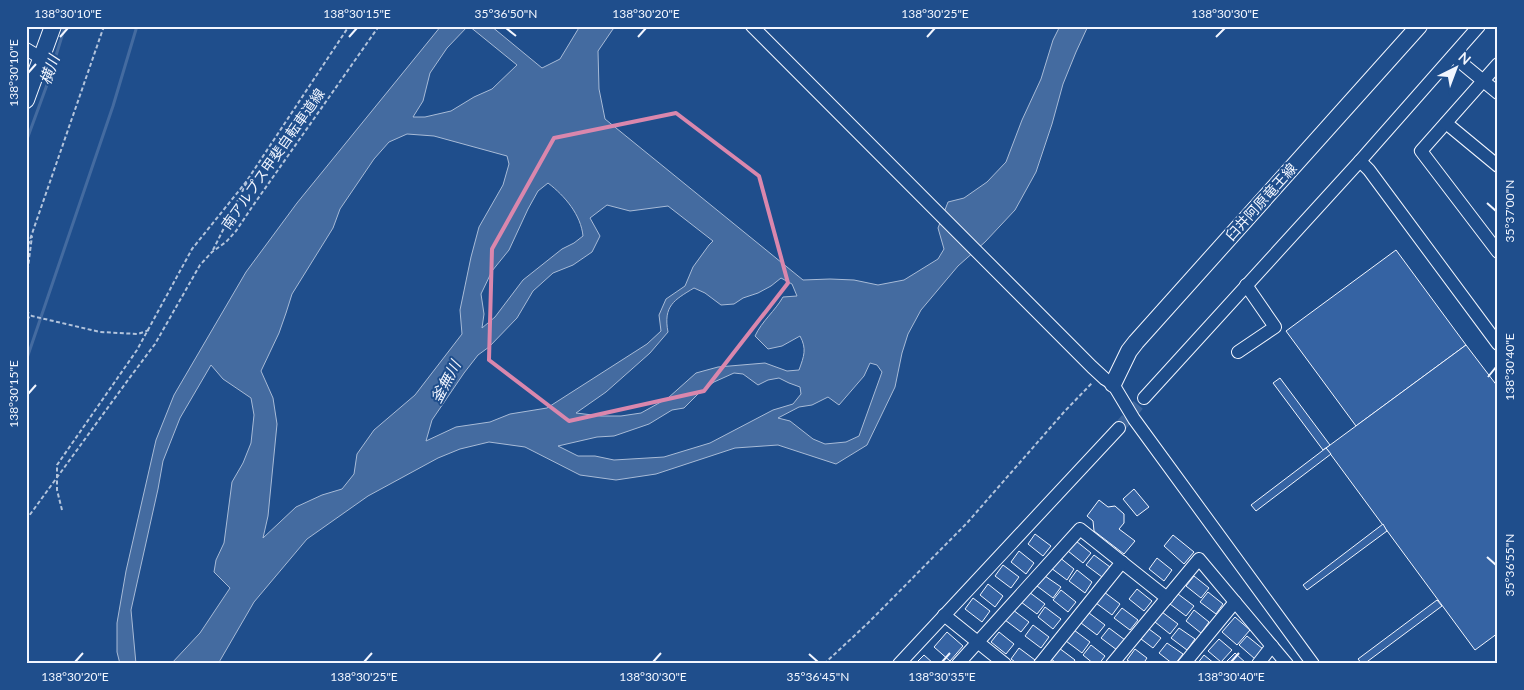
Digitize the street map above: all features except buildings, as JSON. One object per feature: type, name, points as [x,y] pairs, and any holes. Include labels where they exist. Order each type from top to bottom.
[{"type":"main road","points":[[26,100],[53,26]]},
{"type":"main road","name":"臼井阿原竜王線","points":[[1103,375],[1129,351],[1419,26]]},
{"type":"street","points":[[752,26],[1103,375],[1313,664]]},
{"type":"street","points":[[1144,398],[1360,161],[1479,26]]},
{"type":"street","points":[[26,49],[41,58]]},
{"type":"street","points":[[1453,56],[1498,92]]},
{"type":"street","points":[[1498,64],[1421,151],[1498,252]]},
{"type":"street","points":[[1446,123],[1498,166]]},
{"type":"street","points":[[1360,161],[1369,170],[1497,342]]},
{"type":"street","points":[[1238,352],[1275,326],[1246,285]]},
{"type":"street","points":[[898,664],[1119,428]]},
{"type":"street","points":[[958,664],[1080,529],[1167,598]]},
{"type":"street","points":[[1112,664],[1199,559],[1287,664]]},
{"type":"street","points":[[1040,664],[1122,562]]},
{"type":"street","points":[[1184,664],[1235,602]]},
{"type":"street","points":[[944,615],[1005,664]]},
{"type":"street","points":[[1258,664],[1272,646]]},
{"type":"path","points":[[26,251],[104,26]]},
{"type":"path","points":[[62,510],[57,490],[57,465],[137,350],[192,249],[249,177],[348,26]]},
{"type":"path","name":"南アルプス甲斐自転車道線","points":[[26,520],[155,344],[200,265],[236,231],[379,26]]},
{"type":"path","points":[[212,252],[249,177]]},
{"type":"path","points":[[26,283],[33,232]]},
{"type":"path","points":[[26,311],[32,316],[100,332],[138,334],[150,329]]},
{"type":"path","points":[[26,319],[32,316]]},
{"type":"path","points":[[824,664],[868,623],[967,523],[1064,412],[1103,375]]},
{"type":"highlighted area","points":[[676,113],[759,176],[788,283],[704,391],[569,421],[489,360],[492,249],[554,138]]},
{"type":"water","name":"釜無川","points":[[441,26],[468,26],[447,48],[430,73],[423,101],[413,117],[425,117],[451,111],[492,89],[517,65],[469,26],[491,26],[542,68],[560,59],[580,26],[617,26],[598,51],[599,89],[605,119],[803,280],[854,280],[878,285],[904,280],[938,259],[944,249],[938,228],[948,202],[964,198],[987,182],[1006,162],[1022,120],[1041,79],[1053,40],[1060,26],[1088,26],[1063,84],[1036,172],[1015,210],[985,242],[958,266],[921,310],[908,334],[895,387],[867,445],[836,464],[778,445],[735,448],[656,474],[616,480],[580,475],[525,447],[489,442],[460,449],[438,458],[368,496],[307,539],[254,602],[218,664],[171,664],[200,633],[230,588],[214,572],[216,560],[224,543],[232,482],[243,463],[251,443],[254,415],[251,398],[223,379],[211,365],[180,418],[163,461],[131,610],[136,664],[120,664],[117,652],[117,623],[126,571],[156,440],[174,395],[246,272],[297,203]],"holes":[[[407,134],[434,136],[507,156],[509,164],[503,185],[479,227],[460,310],[462,334],[415,395],[374,430],[357,454],[354,474],[342,489],[322,495],[296,507],[263,538],[268,516],[277,424],[273,398],[261,371],[279,333],[292,294],[333,228],[340,209],[374,159],[389,142]],[[548,183],[560,194],[576,213],[583,236],[562,249],[523,280],[495,317],[482,328],[484,314],[481,294],[492,271],[509,250],[538,191]],[[607,205],[630,211],[668,206],[713,241],[693,267],[685,286],[666,299],[659,315],[661,331],[647,344],[547,408],[510,414],[490,422],[456,427],[426,441],[432,420],[478,355],[489,347],[517,318],[533,291],[553,273],[573,265],[592,252],[600,236],[590,218]],[[781,278],[792,284],[797,296],[783,297],[755,336],[768,349],[782,346],[800,336],[804,345],[804,353],[799,370],[787,371],[765,363],[718,367],[696,373],[668,398],[641,413],[621,416],[576,413],[606,392],[650,353],[668,332],[667,316],[672,305],[687,292],[694,288],[705,293],[721,305],[734,304],[771,286]],[[870,363],[877,365],[882,372],[859,436],[846,442],[825,444],[813,439],[790,421],[778,418],[799,407],[812,405],[828,397],[839,405],[864,376]],[[734,373],[743,374],[758,385],[768,380],[779,378],[800,387],[801,394],[793,404],[773,410],[710,443],[664,457],[614,460],[595,456],[578,456],[558,446],[597,437],[614,436],[649,424],[672,410],[684,408],[699,393],[714,382]]]},
{"type":"waterway","name":"横川","points":[[26,142],[48,82],[65,26]]},
{"type":"waterway","points":[[26,361],[113,106],[137,26]]},
{"type":"tunnel","points":[[1119,428],[1144,398]]}]
